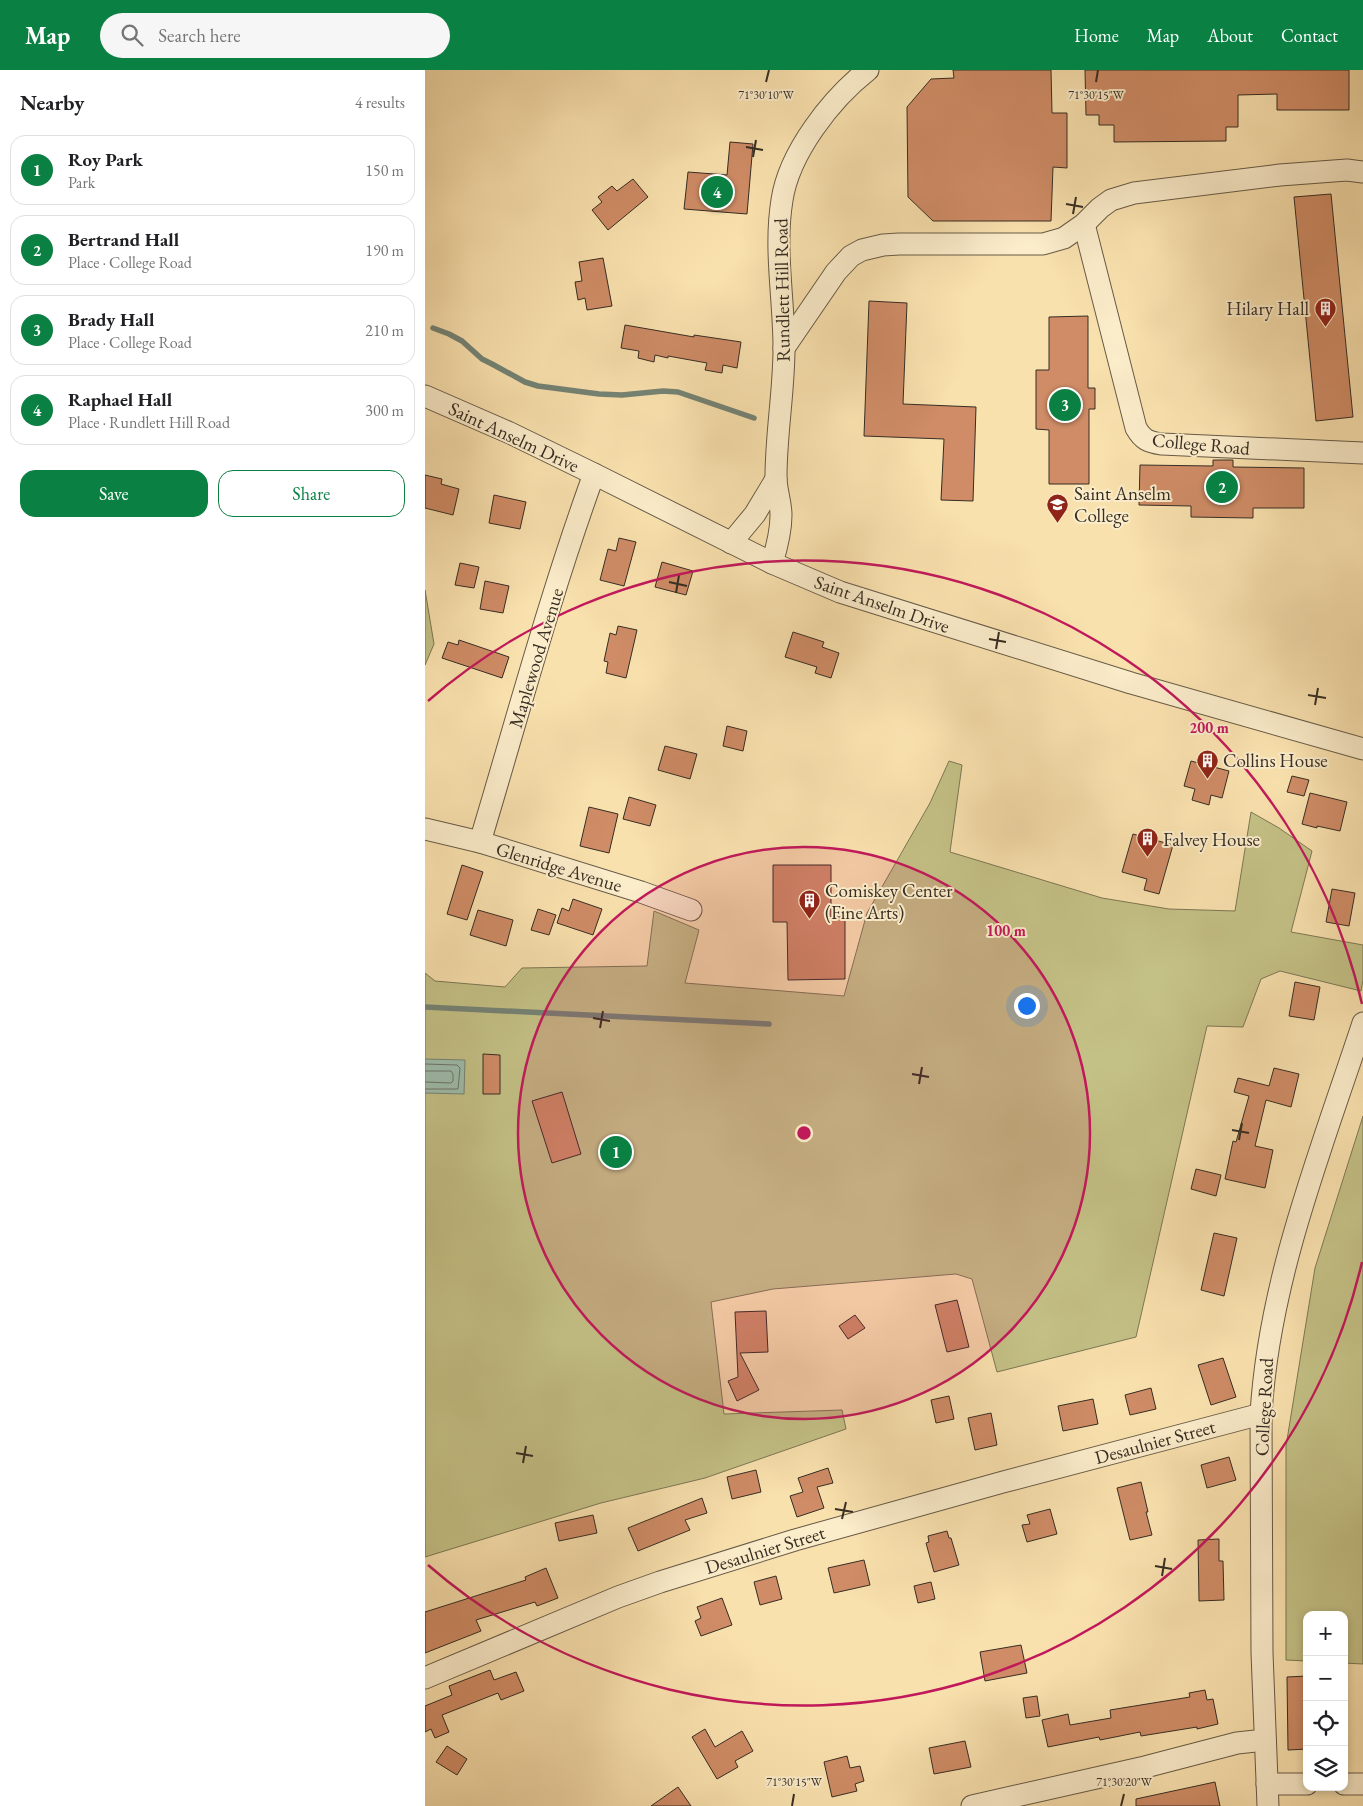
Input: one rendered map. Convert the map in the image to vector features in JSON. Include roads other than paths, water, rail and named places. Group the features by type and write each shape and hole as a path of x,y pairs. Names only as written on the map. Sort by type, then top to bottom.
{"street":[{"name":"Rundlett Hill Road","path":"772,563 777,545 781,515 776,478 784,348 779,242 782,201 794,162 814,128 850,86 869,70"},
{"path":"784,348 836,272 851,256 862,250 883,245 899,244 1043,244 1063,238 1084,224 1111,200 1134,193 1288,174 1347,170 1363,172"},
{"name":"College Road","path":"1084,224 1136,428 1141,438 1149,442 1162,444 1363,453"},
{"name":"Saint Anselm Drive","path":"425,396 595,474 772,563 840,592 1131,683 1363,749"},
{"name":"Maplewood Avenue","path":"480,842 577,522 595,474"},
{"name":"Rundlett Hill Road","path":"731,543 755,514 776,478"},
{"name":"Glenridge Avenue","path":"425,829 480,842 641,892 691,910"},
{"name":"College Road","path":"1268,1806 1263,1653 1261,1414 1267,1344 1284,1269 1307,1191 1363,1023"},
{"name":"Desaulnier Street","path":"425,1678 618,1597 660,1582 804,1538 1003,1482 1261,1414"},
{"path":"972,1806 1145,1767 1237,1743 1265,1740"},
{"path":"1267,1784 1303,1784"},
{"path":"1348,1784 1363,1784"}],"water":[{"path":"425,1059 465,1060 464,1094 425,1093"}],"waterway":[{"path":"433,328 462,341 482,359 525,382 538,386 622,395 663,391 678,392 754,418"},
{"path":"425,1007 769,1024"}],"place":[{"name":"Raphael Hall","path":"717,192"},
{"name":"Hilary Hall","path":"1325,327"},
{"name":"Brady Hall","path":"1065,405"},
{"name":"Bertrand Hall","path":"1222,487"},
{"name":"Saint Anselm College","path":"1058,523"},
{"name":"Collins House","path":"1207,779"},
{"name":"Falvey House","path":"1147,858"},
{"name":"Comiskey Center (Fine Arts)","path":"809,920"},
{"name":"Roy Park","path":"616,1152"}]}
